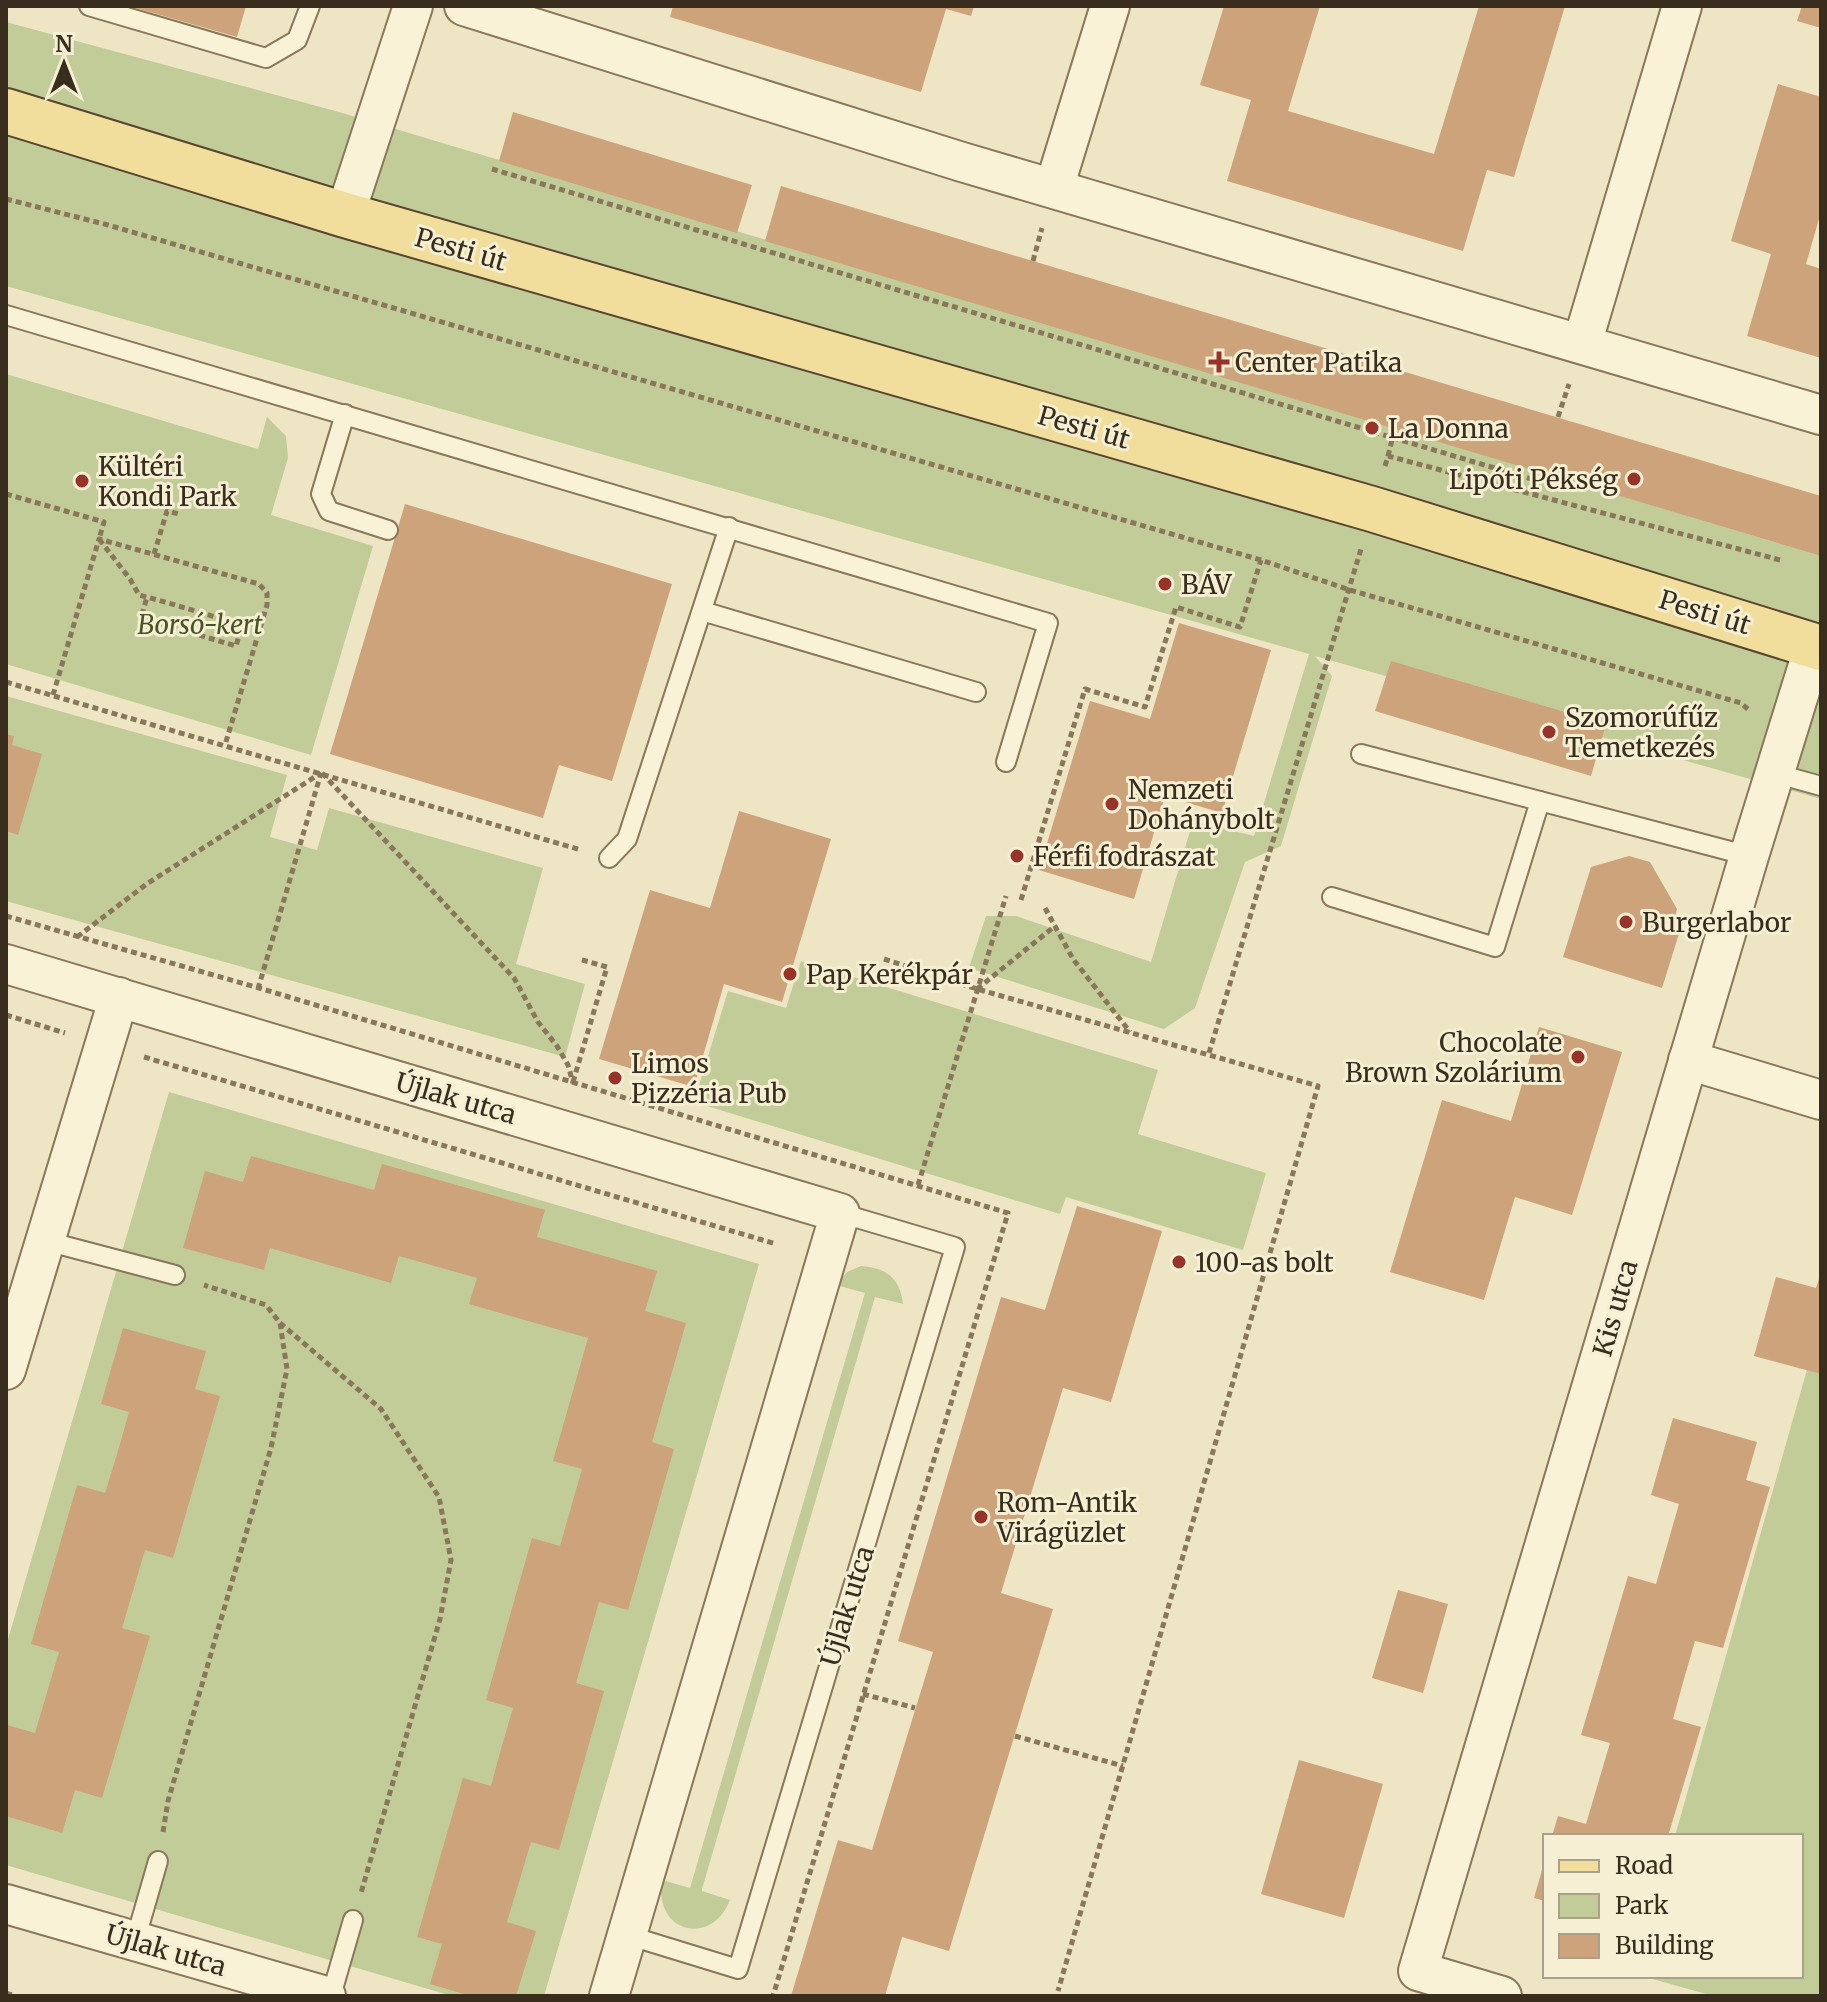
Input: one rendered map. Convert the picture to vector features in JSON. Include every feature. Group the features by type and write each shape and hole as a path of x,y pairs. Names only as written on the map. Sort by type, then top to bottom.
{"main road":[{"name":"Pesti út","path":"6,111 345,215 1372,509 1818,647"}],"street":[{"path":"345,215 413,6"},
{"path":"464,6 1054,188 1821,415"},
{"path":"1054,188 1110,6"},
{"path":"1582,344 1682,6"},
{"name":"Kis utca","path":"1502,1996 1418,1971 1749,856 1779,757 1818,647"},
{"name":"Újlak utca","path":"6,964 840,1213"},
{"path":"6,1370 119,997"},
{"path":"1688,1060 1821,1100"},
{"path":"609,1996 840,1213"},
{"name":"Újlak utca","path":"6,1904 328,1996"}],"lane":[{"path":"89,6 266,58 297,40 310,6"},
{"path":"6,315 1048,623 1006,762"},
{"path":"345,414 321,494 329,511 388,530"},
{"path":"609,858 627,839 729,527"},
{"path":"702,611 976,692"},
{"path":"1361,754 1749,856"},
{"path":"1779,757 1821,786"},
{"path":"1332,897 1495,947 1540,801"},
{"name":"Újlak utca","path":"627,1935 738,1969 955,1247 840,1213"},
{"path":"46,1241 175,1275"},
{"path":"135,1941 158,1861"},
{"path":"328,1996 353,1920"}],"path":[{"path":"492,169 1538,481"},
{"path":"6,199 108,225 1741,703 1779,757"},
{"path":"1014,325 1016,316"},
{"path":"1209,1053 1350,590 1393,436"},
{"path":"1388,456 1780,560"},
{"path":"1534,493 1541,473"},
{"path":"6,494 104,522 53,695"},
{"path":"154,554 167,511 179,514"},
{"path":"99,539 259,584 267,593 267,605 225,745"},
{"path":"99,539 139,595 147,597 242,625 236,646 141,618 147,597"},
{"path":"1021,900 1085,689 1145,707 1176,607 1240,627 1261,560"},
{"path":"6,682 609,858"},
{"path":"77,937 148,883 321,773"},
{"path":"245,1036 321,773"},
{"path":"321,773 514,978 538,1022 568,1065 573,1083"},
{"path":"918,1185 1006,896"},
{"path":"1045,908 1073,959 1130,1032"},
{"path":"6,916 259,988 1008,1213 773,1996"},
{"path":"977,989 1055,926"},
{"path":"573,1083 607,967 579,959"},
{"path":"884,959 977,989 1318,1086 1058,1994"},
{"path":"6,1015 776,1244"},
{"path":"175,1275 266,1305 280,1323 381,1409 439,1497 451,1560 440,1619 353,1920"},
{"path":"158,1861 168,1801 271,1448 287,1369 280,1323"},
{"path":"863,1694 915,1708"},
{"path":"1015,1736 1123,1766"},
{"path":"6,1993 15,1996"}],"green space":[{"path":"6,22 339,112 1821,556 1821,799 1315,656 1332,676 1281,846 1245,862 1195,1008 1164,1029 969,968 986,916 1016,916 1151,962 1193,821 1254,836 1309,654 6,286"},
{"name":"Borsó-kert","path":"6,374 258,449 267,417 286,436 288,458 271,515 373,546 311,755 6,664"},
{"path":"6,696 287,775 270,837 317,850 329,808 543,868 516,964 585,984 565,1057 6,901"},
{"path":"801,961 1158,1070 1138,1134 1266,1173 1243,1250 1066,1197 1060,1214 694,1102 728,991 786,1008"},
{"path":"169,1092 759,1264 544,1996 452,1996 6,1865 6,1646"},
{"path":"861,1266 878,1269 891,1276 899,1287 903,1304 875,1297 702,1889 730,1900 721,1915 710,1924 686,1928 666,1912 662,1880 690,1888 865,1293 836,1285 847,1272"},
{"path":"1808,1366 1821,1370 1821,1996 1713,1996 1649,1978 1803,1978 1803,1834 1676,1834"}],"building":[{"path":"129,6 246,6 237,37"},
{"path":"673,6 974,6 971,16 946,9 921,92 670,17"},
{"path":"1224,6 1320,6 1288,111 1434,154 1479,6 1565,6 1514,177 1487,170 1463,251 1227,181 1251,100 1200,85"},
{"path":"1802,6 1821,6 1821,28 1797,21"},
{"path":"1778,84 1821,97 1821,212 1806,264 1821,269 1821,358 1747,336 1771,254 1731,241"},
{"path":"513,112 752,185 737,233 499,161"},
{"path":"781,186 1821,496 1821,556 765,241"},
{"path":"405,504 672,584 612,781 559,765 543,818 330,754"},
{"path":"1179,623 1271,650 1222,813 1165,796 1134,899 1039,870 1090,701 1150,719"},
{"path":"1391,661 1606,724 1591,776 1375,711"},
{"path":"6,734 14,736 12,745 42,754 18,835 6,831"},
{"path":"739,811 831,839 782,1002 724,984 694,1087 599,1059 650,890 710,908"},
{"name":"Burgerlabor","path":"1629,856 1650,862 1677,909 1674,921 1682,924 1662,988 1563,957 1591,867"},
{"path":"1539,1027 1622,1052 1572,1215 1515,1197 1484,1300 1390,1272 1442,1100 1511,1121"},
{"path":"251,1156 374,1190 382,1164 545,1210 537,1237 657,1271 645,1311 686,1323 652,1442 674,1449 628,1610 599,1602 576,1683 604,1691 559,1850 531,1842 507,1922 536,1931 516,1996 471,1996 430,1984 442,1944 417,1937 463,1778 491,1786 513,1708 486,1700 532,1538 560,1546 582,1469 553,1461 588,1338 469,1304 477,1278 399,1256 391,1283 270,1248 264,1270 183,1248 205,1171 243,1182"},
{"path":"1077,1206 1162,1231 1111,1402 1063,1388 1001,1593 1053,1609 949,1951 902,1937 885,1996 791,1996 838,1840 872,1850 933,1652 898,1641 1001,1297 1045,1310"},
{"path":"1821,1273 1821,1374 1754,1356 1776,1277 1816,1288"},
{"path":"123,1328 206,1351 195,1389 220,1396 173,1558 145,1550 122,1628 150,1636 102,1798 75,1790 62,1833 6,1816 6,1729 7,1725 35,1733 59,1652 31,1644 77,1485 105,1493 118,1451 129,1412 101,1404"},
{"path":"1673,1418 1757,1442 1746,1480 1770,1487 1723,1648 1695,1641 1673,1719 1701,1727 1669,1834 1553,1834 1558,1816 1586,1824 1610,1743 1581,1735 1628,1576 1656,1584 1679,1504 1651,1495"},
{"path":"1398,1590 1448,1604 1423,1693 1372,1678"},
{"path":"1299,1760 1383,1784 1344,1918 1261,1894"},
{"path":"1543,1866 1543,1900 1534,1898"}],"place":[{"name":"Center Patika","path":"1219,362"},
{"name":"La Donna","path":"1372,428"},
{"name":"Lipóti Pékség","path":"1634,479"},
{"name":"Kültéri Kondi Park","path":"82,481"},
{"name":"BÁV","path":"1165,584"},
{"name":"Szomorúfűz Temetkezés","path":"1549,732"},
{"name":"Nemzeti Dohánybolt","path":"1112,804"},
{"name":"Férfi fodrászat","path":"1017,856"},
{"name":"Burgerlabor","path":"1626,922"},
{"name":"Pap Kerékpár","path":"790,974"},
{"name":"Chocolate Brown Szolárium","path":"1578,1057"},
{"name":"Limos Pizzéria Pub","path":"615,1078"},
{"name":"100-as bolt","path":"1179,1262"},
{"name":"Rom-Antik Virágüzlet","path":"981,1517"}]}
